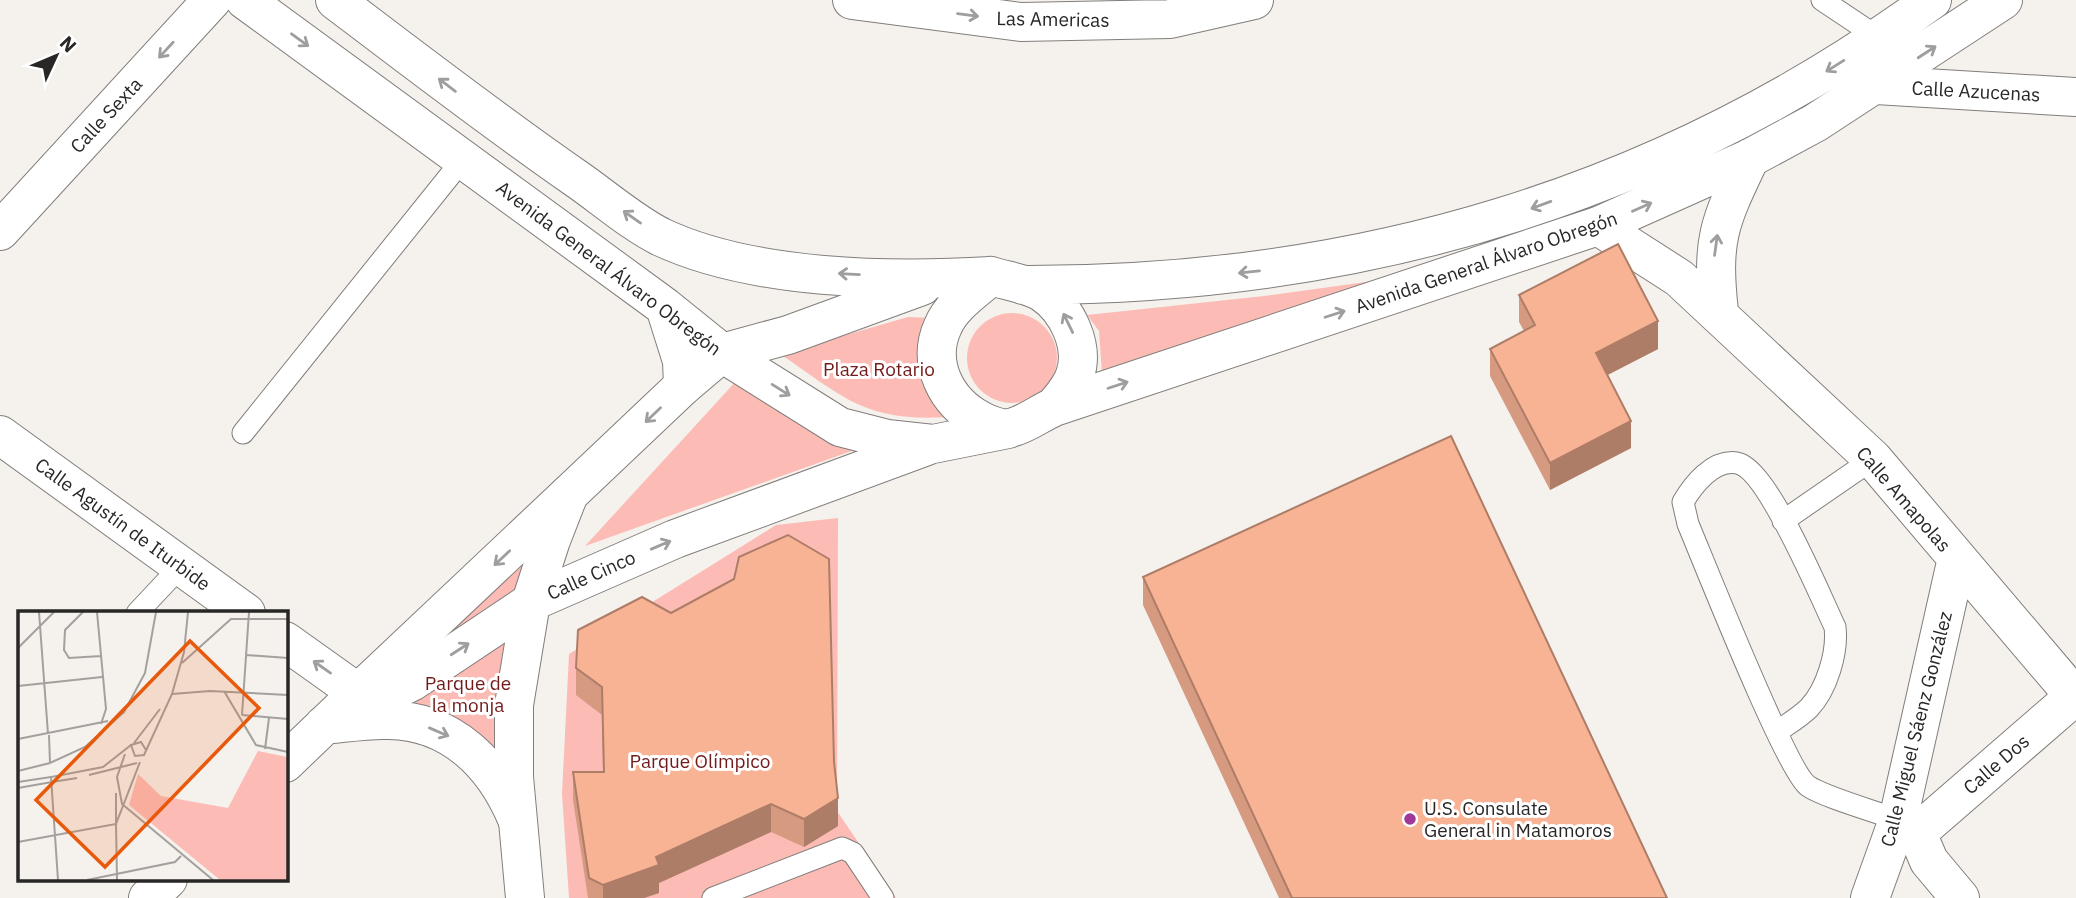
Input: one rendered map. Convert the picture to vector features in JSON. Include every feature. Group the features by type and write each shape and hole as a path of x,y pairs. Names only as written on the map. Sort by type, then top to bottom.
{"main road":[{"name":"Calle Sexta","path":"0,231 212,0"},
{"name":"Avenida General Álvaro Obregón","path":"244,0 665,307 722,353 841,427 887,439 933,444 1009,429"},
{"name":"Avenida General Álvaro Obregón","path":"335,0 496,123 659,236 693,249 747,264 818,273 1111,285 1290,268 1449,234 1579,191 1664,156 1796,90 1879,38 1932,0"},
{"name":"Las Americas","path":"852,0 1021,22 1170,19 1254,0"},
{"name":"Avenida General Álvaro Obregón","path":"1054,407 1598,226 1751,158 1815,123 2003,0"},
{"name":"Calle Azucenas","path":"1876,85 2076,97"},
{"path":"1796,90 1815,123"},
{"path":"464,159 496,123"},
{"path":"1718,312 1714,272 1720,221 1751,158"},
{"path":"1579,191 1598,226"},
{"name":"Calle Amapolas","path":"1598,226 1679,278 1873,459 2076,697"},
{"path":"287,761 683,386 722,353 788,335 944,279"},
{"path":"1007,281 1042,292 1062,311 1073,331 1076,372 1069,388 1054,407 1009,429 986,424 965,412 949,395 939,373 937,349 943,326 956,306 1007,281"},
{"path":"665,307 682,361 683,386"},
{"name":"Calle Agustín de Iturbide","path":"0,435 243,611"},
{"name":"Calle Cinco","path":"358,693 393,691 413,681 531,602 675,539 933,444"},
{"path":"524,898 512,744 514,705 531,602 569,495"},
{"name":"Calle Miguel Sáenz González","path":"1870,898 1908,826 1957,558"},
{"path":"287,642 391,720"},
{"name":"Calle Dos","path":"1908,826 2076,697"},
{"path":"324,725 391,720 419,724 446,734 470,749 490,769 506,793 517,819"},
{"path":"1908,826 1929,860 1960,898"},
{"path":"148,898 167,880"}],"lane":[{"path":"1822,0 1879,38"},
{"path":"243,433 464,159"},
{"path":"1783,521 1873,459"},
{"path":"1777,731 1807,710 1818,697 1837,645 1835,627 1758,476 1737,463 1719,465 1693,485 1683,502 1688,524 1777,731 1796,772 1808,786 1908,826"},
{"path":"139,611 181,566"},
{"path":"713,898 842,848 853,853 883,898"}],"green space":[{"path":"1402,277 1102,373 1099,331 1087,315 1264,296"},
{"path":"1012,313 1029,316 1044,326 1054,341 1057,358 1054,375 1044,390 1029,400 1012,403 995,400 980,390 970,375 967,358 970,341 980,326 995,316"},
{"name":"Plaza Rotario","path":"908,317 932,318 948,417 896,415 857,404 780,354"},
{"path":"738,379 860,448 585,546"},
{"name":"Parque Olímpico","path":"838,518 837,811 896,898 569,898 562,794 569,654 776,525"},
{"path":"537,539 526,582 480,612 399,679"},
{"name":"Parque de la monja","path":"514,628 494,724 495,748 461,724 404,697"}],"building":[{"path":"1618,244 1658,321 1596,353 1631,421 1550,463 1490,349 1535,325 1519,295"},
{"path":"1451,436 1667,898 1292,898 1143,577"},
{"name":"Parque Olímpico","path":"788,535 829,559 834,762 838,798 804,819 771,804 656,857 659,865 603,885 589,878 573,772 604,772 602,687 576,668 578,630 642,597 671,613 734,579 739,557"}],"place":[{"name":"U.S. Consulate General in Matamoros","path":"1410,819"}]}
